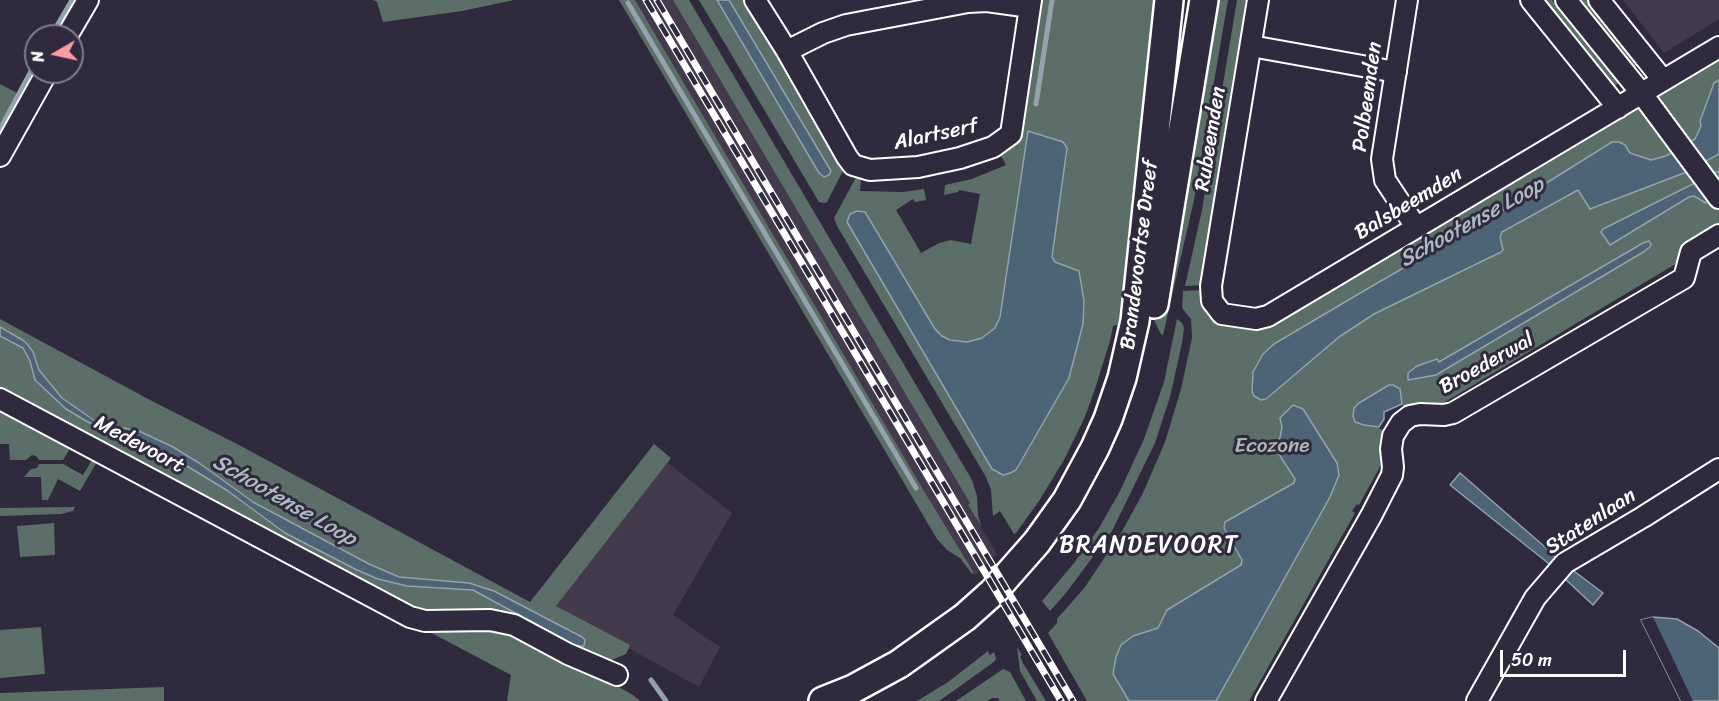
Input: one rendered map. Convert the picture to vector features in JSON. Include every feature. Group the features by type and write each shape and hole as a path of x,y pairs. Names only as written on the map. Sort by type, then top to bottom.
{"main road":[{"name":"Brandevoortse Dreef","path":"823,701 853,689 899,664 966,617 993,592 1037,542 1067,500 1095,448 1122,378 1133,330 1169,0"},
{"name":"Brandevoortse Dreef","path":"862,701 929,663 958,642 1001,605 1032,573 1064,532 1109,455 1130,404 1146,344 1204,0"}],"street":[{"path":"74,24 88,0"},
{"path":"755,0 788,51 823,33 846,26 968,2 1030,3"},
{"name":"Rubeemden","path":"1211,286 1258,0"},
{"name":"Polbeemden","path":"1407,0 1382,159 1385,180 1416,227"},
{"path":"1531,0 1618,108"},
{"path":"1566,0 1642,94 1719,197"},
{"path":"1599,0 1664,80"},
{"name":"Alartserf","path":"788,51 853,165 870,170 918,167 960,158 993,147 1011,134 1030,3"},
{"path":"1251,46 1396,72"},
{"name":"Balsbeemden","path":"1211,286 1212,301 1222,314 1256,319 1268,316 1719,47"},
{"path":"0,156 40,84"},
{"name":"Broederwal","path":"1266,701 1392,475 1390,449 1393,436 1401,423 1410,416 1420,414 1453,413 1674,284 1684,278 1691,252 1719,235"},
{"name":"Medevoort","path":"0,399 410,617 425,621 490,620 514,625 568,654 616,675"},
{"name":"Statenlaan","path":"1477,701 1535,598 1561,567 1719,469"}],"shaded area":[{"path":"635,0 673,0 971,503 968,505 997,554 975,576 924,491"},
{"path":"1623,0 1719,0 1719,19 1664,53"},
{"path":"663,459 732,513 673,615 720,647 699,687 550,605"}],"green space":[{"path":"373,0 514,0 462,11 383,22 377,2"},
{"path":"619,0 635,0 974,573 972,574 960,558 947,550 937,539"},
{"path":"673,0 689,0 972,480 977,496 981,526 968,505 970,503"},
{"path":"699,0 717,0 819,173 829,175 831,171 729,0 745,0 845,167 827,202 819,202"},
{"path":"1038,0 1165,0 1122,324 1113,326 1094,392 1064,460 1039,501 1014,534 1000,511 993,516 991,490 986,477 834,218 857,178 861,180 860,191 903,192 924,189 926,200 915,202 913,199 896,210 921,253 939,243 951,240 971,244 980,194 959,190 944,195 945,185 972,179 1006,165 1000,154 1018,139","holes":["1066,148 1052,258 1054,262 1079,272 1084,301 1083,324 1069,378 1022,460 1016,470 997,473 992,469 848,222 865,212 935,329 942,336 950,340 967,342 982,338 995,328 1000,317"]},
{"path":"1207,0 1228,0 1194,200 1163,335 1154,320"},
{"path":"1237,0 1251,0 1203,285 1185,286 1202,210"},
{"path":"1536,0 1552,0 1619,83 1609,90"},
{"path":"1575,0 1590,0 1641,62 1632,70"},
{"name":"Ecozone","path":"1719,53 1719,238 1440,405 1418,403 1404,408 1401,401 1385,406 1377,427 1384,431 1380,445 1381,465 1359,505 1357,504 1352,511 1355,513 1249,701 1087,701 1048,633 1085,587 1121,533 1143,493 1165,442 1181,389 1192,338 1191,319 1182,308 1183,291 1202,290 1237,325"},
{"path":"0,84 19,94 0,131"},
{"path":"0,319 530,602 654,444 671,458 556,606 630,645 626,654 605,663 520,624 416,614 73,444 63,460 39,460 32,455 26,460 10,460 9,444 0,444 0,336 23,348 30,361 35,380 88,422 159,449 228,491 285,533 357,570 407,586 473,590 584,646 585,642 582,637 494,591 469,583 399,577 369,564 253,502 173,447 141,432 95,421 62,398 39,370 33,352 24,341 0,327"},
{"path":"1177,319 1184,328 1182,343 1170,397 1155,443 1112,531 1050,611 1042,601 1074,563 1099,528 1120,491 1144,439 1164,382"},
{"path":"93,458 98,460 80,491 58,479 48,500 42,500 41,477 24,477 39,464 63,464 83,475"},
{"path":"75,507 73,511 61,514 0,516 0,508"},
{"path":"54,523 55,555 20,557 17,526"},
{"path":"405,619 519,631 640,701 507,701 511,675"},
{"path":"41,627 45,674 0,678 0,630"},
{"path":"1017,647 1022,655 1020,656 1023,663 1046,701 1037,701 1020,671"},
{"path":"988,651 990,655 994,652 995,661 952,692 939,701 917,701 948,682"},
{"path":"1003,669 1010,672 1026,701 1000,701 998,698 992,698 987,701 956,701"},
{"path":"164,687 164,701 0,701 0,693"}],"water":[{"path":"717,0 729,0 831,171 829,175 824,177 819,173"},
{"path":"1719,80 1719,154 1684,173 1590,209 1578,190 1502,232 1500,237 1503,250 1501,252 1374,314 1339,337 1266,399 1261,400 1254,396 1253,372 1263,354 1274,344 1492,217 1612,142 1619,142 1625,145 1630,153 1651,160 1666,156 1695,139 1714,83"},
{"path":"1028,131 1063,142 1067,148 1052,257 1055,262 1079,271 1084,301 1083,324 1069,378 1016,470 1003,475 992,469 847,222 850,214 857,211 865,212 935,329 942,336 950,340 967,342 982,338 995,328 1000,317"},
{"path":"1719,171 1719,196 1706,203 1694,196 1689,197 1610,245 1601,232 1603,229"},
{"path":"1649,241 1650,247 1645,251 1436,375 1408,380 1408,373 1417,366 1437,359 1439,362"},
{"path":"0,327 24,341 33,352 39,370 62,398 95,421 141,432 173,447 253,502 369,564 399,577 469,583 494,591 582,637 585,640 584,646 576,646 473,590 407,586 378,579 285,533 228,491 159,449 107,431 66,409 35,380 30,361 23,348 0,336"},
{"path":"1389,385 1400,389 1402,404 1384,412 1384,419 1379,427 1355,422 1354,408"},
{"path":"1293,405 1303,409 1337,463 1339,475 1330,497 1216,701 1129,701 1113,674 1121,645 1133,636 1158,628 1167,610 1241,565 1242,560 1224,528 1225,522 1294,483 1295,479 1273,445 1280,438 1282,427 1280,418"},
{"path":"1460,473 1554,556 1603,593 1593,605 1548,563 1450,485"},
{"path":"1653,617 1677,619 1698,631 1719,648 1719,701 1681,701 1641,620"}],"pier":[{"path":"1653,617 1693,701 1681,701 1641,620"}],"waterway":[{"path":"58,24 72,0"},
{"path":"1036,104 1052,0"},
{"path":"628,3 916,488"},
{"path":"0,129 24,84"},
{"name":"Schootense Loop","path":"651,680 666,701"}],"railway":[{"path":"646,0 1061,701"},
{"path":"657,0 1073,701"}],"district":[{"name":"BRANDEVOORT","path":"1149,546"}]}
